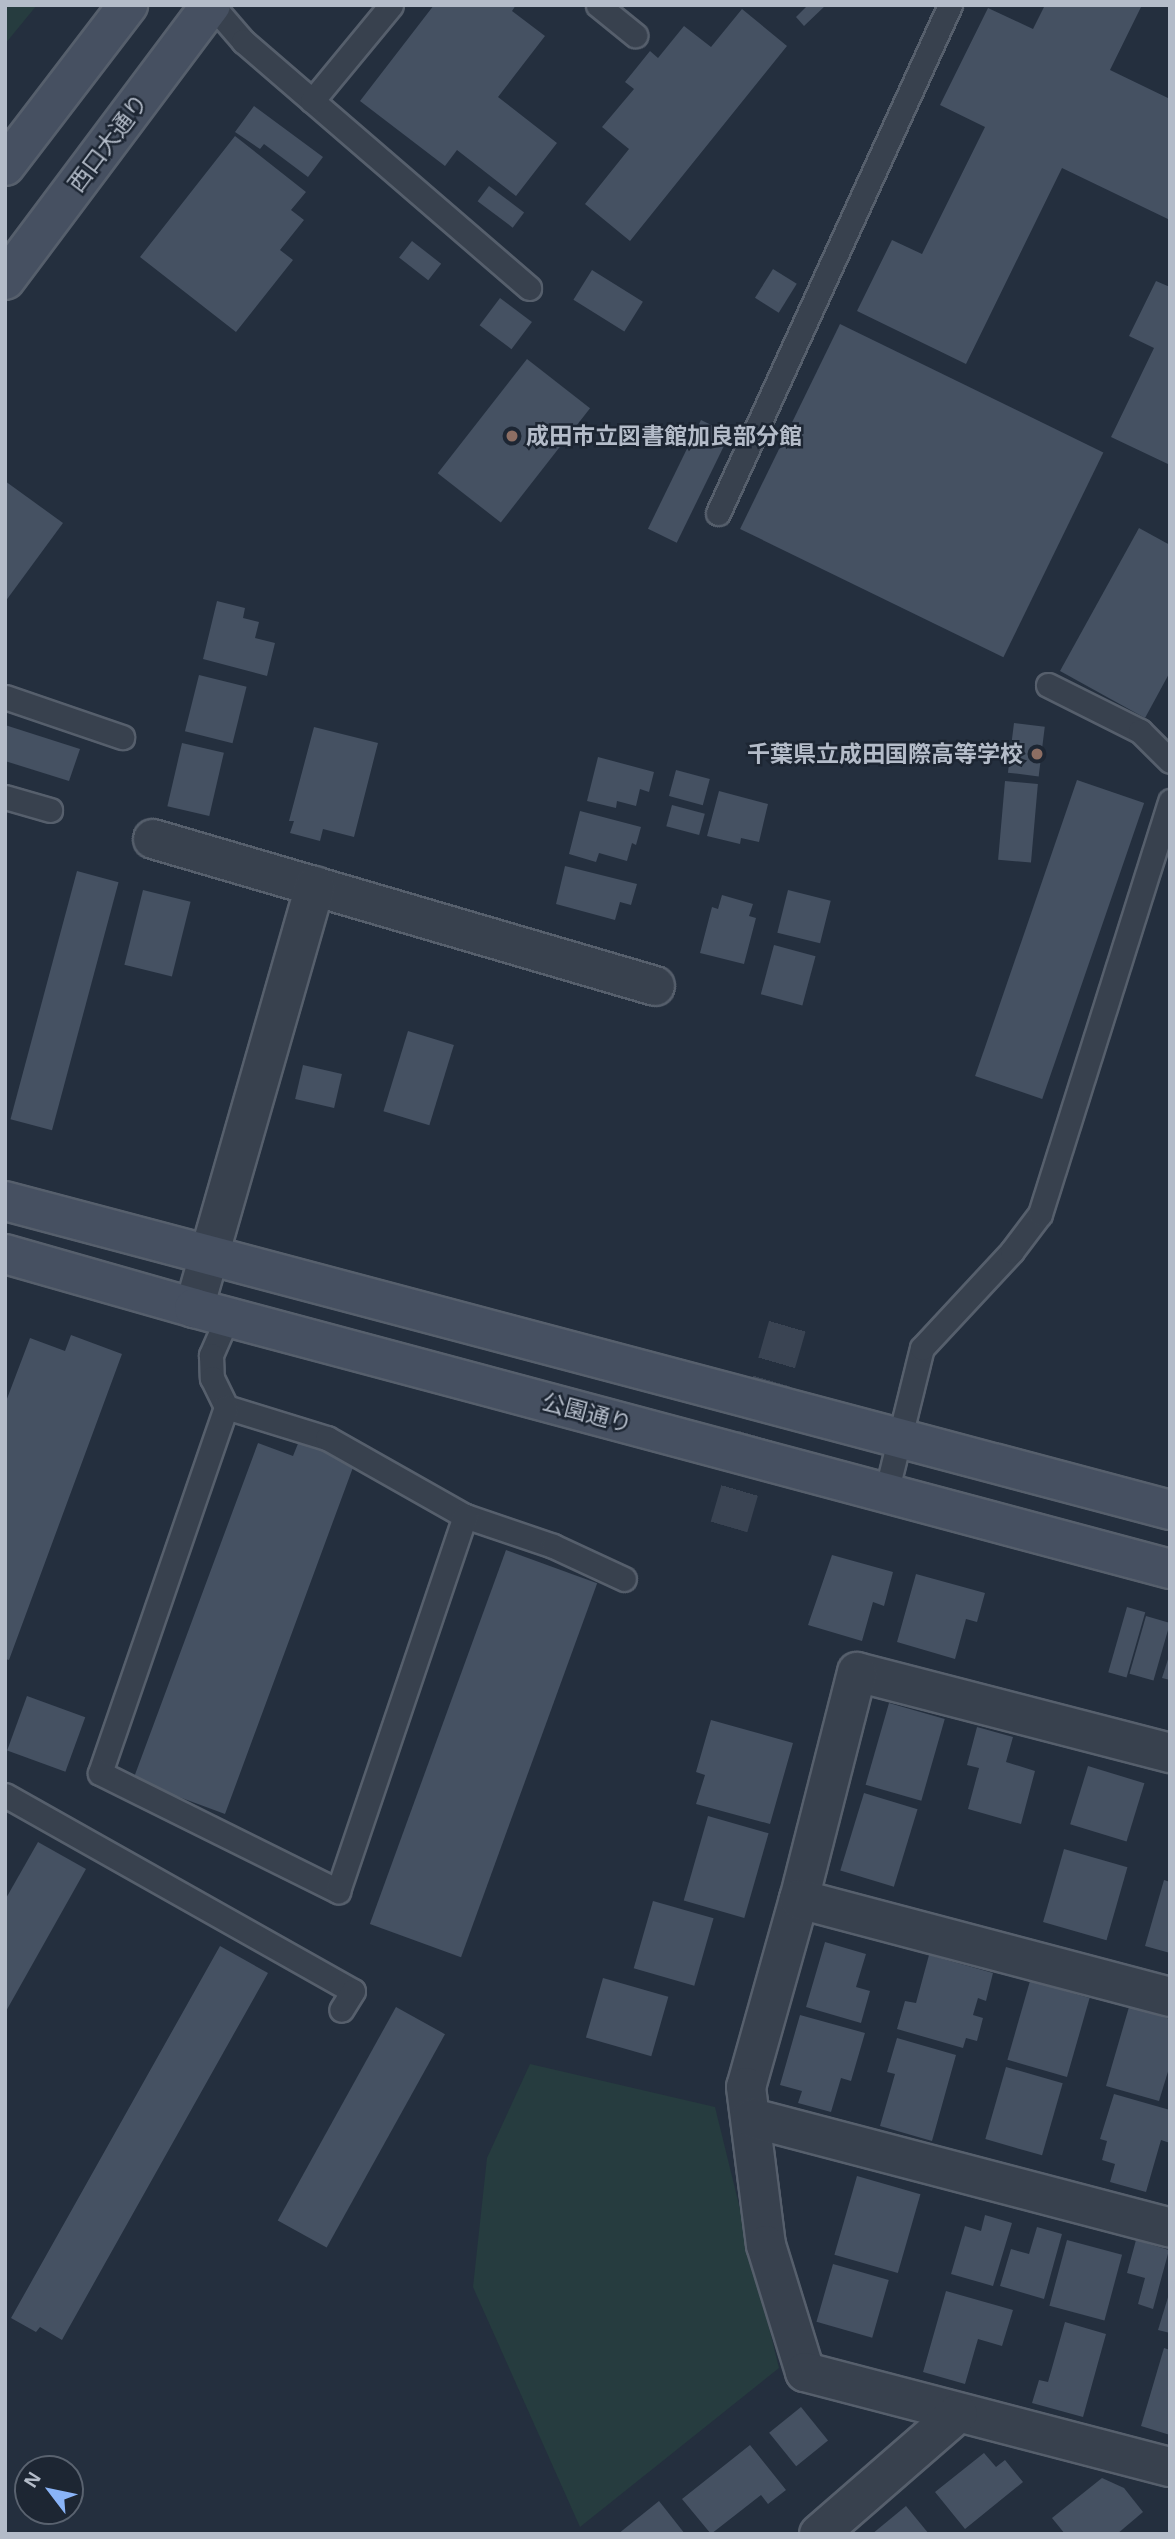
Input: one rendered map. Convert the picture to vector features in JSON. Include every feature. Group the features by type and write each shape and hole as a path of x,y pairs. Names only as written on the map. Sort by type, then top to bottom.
{"street":[{"path":"5,166 128,5"},
{"name":"西口大通り","path":"5,280 211,5"},
{"path":"152,839 655,986"},
{"path":"211,1312 209,1256 315,886"},
{"path":"5,1201 899,1441 1170,1510"},
{"name":"公園通り","path":"5,1254 211,1312 1170,1569"},
{"path":"1170,1753 857,1672 799,1899 746,2087 766,2245 805,2372 1170,2467"},
{"path":"799,1899 1170,1997"},
{"path":"752,2118 1170,2228"},
{"path":"819,2534 958,2413"}],"lane":[{"path":"211,5 243,41 529,288"},
{"path":"312,101 391,5"},
{"path":"598,5 635,35"},
{"path":"718,513 950,5"},
{"path":"1048,685 1140,732 1170,761"},
{"path":"5,697 122,737"},
{"path":"5,797 50,810"},
{"path":"886,1493 922,1348 1012,1251 1040,1214 1170,801"},
{"path":"211,1312 212,1378 226,1407 100,1773 338,1891 465,1516"},
{"path":"226,1407 327,1438 465,1516 553,1546 624,1579"},
{"path":"5,1795 353,1991 341,2010"}],"green space":[{"path":"5,5 37,5 5,44"},
{"path":"530,2064 715,2107 779,2368 580,2527 473,2287 487,2158"}],"building":[{"path":"434,5 516,5 512,11 545,36 498,97 557,143 516,196 457,150 445,166 360,101"},
{"path":"808,5 826,5 804,26 796,17"},
{"path":"1045,5 1142,5 1110,70 1170,99 1170,220 1062,168 966,364 857,311 892,240 922,254 985,127 940,105 988,8 1033,29"},
{"path":"742,9 787,46 630,241 585,204 629,149 602,127 634,89 625,82 650,51 658,58 684,26 711,47"},
{"path":"254,106 323,157 308,177 264,144 260,149 235,132"},
{"path":"235,136 306,192 291,210 304,220 280,250 293,260 236,332 140,257"},
{"path":"489,186 524,212 513,228 478,201"},
{"path":"412,241 441,264 428,280 399,258"},
{"path":"773,269 797,284 779,313 755,298"},
{"path":"592,270 643,302 624,331 573,300"},
{"path":"1156,281 1170,287 1170,465 1111,437 1154,348 1129,336"},
{"path":"500,298 532,322 511,349 480,325"},
{"path":"840,324 1103,452 1003,657 740,529"},
{"path":"527,359 590,408 501,523 438,473"},
{"path":"701,420 730,434 677,543 648,529"},
{"path":"5,481 63,523 5,602"},
{"path":"1139,528 1170,545 1170,672 1145,718 1060,671"},
{"path":"217,601 245,608 243,618 259,622 255,638 275,643 267,676 203,659"},
{"path":"199,675 247,687 233,743 185,731"},
{"path":"1014,723 1045,727 1039,776 1008,773"},
{"path":"5,725 80,749 69,781 5,761"},
{"path":"314,727 378,743 354,837 323,829 320,841 290,833 294,821 289,821"},
{"path":"182,743 224,753 209,816 167,806"},
{"path":"598,757 654,772 649,792 640,789 636,806 617,801 616,808 587,801"},
{"path":"676,770 710,779 703,805 669,796"},
{"path":"1077,780 1144,803 1042,1099 975,1076"},
{"path":"1005,781 1038,784 1031,863 998,860"},
{"path":"719,791 768,804 759,842 741,838 740,844 707,836"},
{"path":"672,805 705,814 699,835 666,826"},
{"path":"580,811 641,827 636,845 632,843 627,861 599,853 596,862 569,854"},
{"path":"565,866 637,884 631,905 620,902 615,920 556,904"},
{"path":"77,871 119,882 52,1130 10,1119"},
{"path":"143,890 191,902 172,977 124,965"},
{"path":"788,890 831,901 820,943 777,933"},
{"path":"722,895 753,904 749,916 756,918 744,964 700,953 712,907 718,909"},
{"path":"774,945 816,956 802,1005 761,994"},
{"path":"408,1031 454,1045 429,1125 383,1111"},
{"path":"303,1065 342,1074 334,1108 295,1099"},
{"path":"71,1335 122,1354 9,1660 5,1659 5,1404 30,1338 65,1351"},
{"path":"299,1441 355,1462 225,1814 133,1780 258,1443 293,1456"},
{"path":"506,1550 597,1583 461,1957 370,1924"},
{"path":"832,1555 893,1572 884,1606 873,1602 862,1641 808,1625"},
{"path":"916,1574 985,1593 977,1622 966,1619 955,1659 897,1642"},
{"path":"1127,1607 1145,1612 1127,1678 1108,1672"},
{"path":"1146,1616 1170,1623 1153,1681 1129,1674"},
{"path":"1170,1653 1170,1680 1162,1678"},
{"path":"27,1696 85,1717 65,1772 7,1751"},
{"path":"889,1703 945,1719 921,1801 866,1785"},
{"path":"711,1720 793,1743 770,1824 696,1804 705,1775 696,1772"},
{"path":"977,1727 1013,1737 1006,1762 1035,1771 1021,1824 968,1809 979,1768 967,1765"},
{"path":"1088,1766 1144,1783 1127,1842 1070,1824"},
{"path":"864,1793 918,1809 894,1887 840,1870"},
{"path":"708,1816 769,1833 744,1918 684,1901"},
{"path":"38,1842 86,1869 5,2013 5,1900"},
{"path":"1064,1849 1127,1867 1106,1940 1043,1922"},
{"path":"1164,1880 1170,1882 1170,1953 1145,1946"},
{"path":"653,1901 714,1918 694,1986 634,1968"},
{"path":"825,1942 866,1954 856,1987 870,1991 861,2023 806,2007"},
{"path":"220,1946 268,1973 62,2340 40,2327 36,2332 11,2318"},
{"path":"929,1955 993,1973 986,2001 978,1998 973,2015 983,2018 977,2041 966,2038 963,2048 897,2029 905,2001 916,2003"},
{"path":"603,1978 668,1997 651,2056 586,2038"},
{"path":"1030,1981 1090,1998 1067,2077 1007,2060"},
{"path":"396,2007 445,2034 327,2248 278,2220"},
{"path":"1129,2007 1170,2019 1170,2065 1159,2101 1106,2086"},
{"path":"800,2015 865,2033 851,2081 841,2078 831,2112 798,2103 802,2091 780,2085"},
{"path":"897,2038 956,2055 932,2141 880,2126 895,2074 887,2072"},
{"path":"1006,2067 1063,2083 1042,2155 985,2139"},
{"path":"1114,2094 1170,2110 1170,2143 1161,2140 1146,2192 1110,2182 1115,2164 1102,2160 1107,2141 1100,2139"},
{"path":"857,2176 920,2194 898,2273 834,2255"},
{"path":"985,2215 1012,2223 993,2286 951,2274 965,2226 981,2231"},
{"path":"1037,2227 1062,2234 1044,2299 1000,2286 1011,2249 1029,2254"},
{"path":"1067,2240 1122,2255 1104,2320 1049,2306"},
{"path":"1136,2240 1169,2250 1153,2309 1138,2304 1145,2278 1127,2273"},
{"path":"833,2264 889,2280 872,2338 816,2322"},
{"path":"946,2291 1013,2310 1002,2346 978,2339 965,2384 923,2372"},
{"path":"1170,2294 1170,2333 1158,2330"},
{"path":"1065,2322 1106,2334 1083,2417 1032,2403 1039,2380 1048,2382"},
{"path":"1164,2348 1170,2350 1170,2435 1141,2426"},
{"path":"801,2407 828,2440 796,2466 769,2433"},
{"path":"750,2445 786,2490 768,2504 761,2495 711,2534 682,2499"},
{"path":"984,2453 996,2467 1005,2460 1023,2482 965,2529 935,2492"},
{"path":"1102,2478 1124,2488 1143,2512 1117,2534 1065,2534 1052,2518"},
{"path":"659,2501 685,2534 618,2534"},
{"path":"906,2506 929,2534 872,2534"}],"tunnel":[{"path":"729,1527 789,1321"}],"place":[{"name":"成田市立図書館加良部分館","path":"512,436"},
{"name":"千葉県立成田国際高等学校","path":"1037,754"}]}
